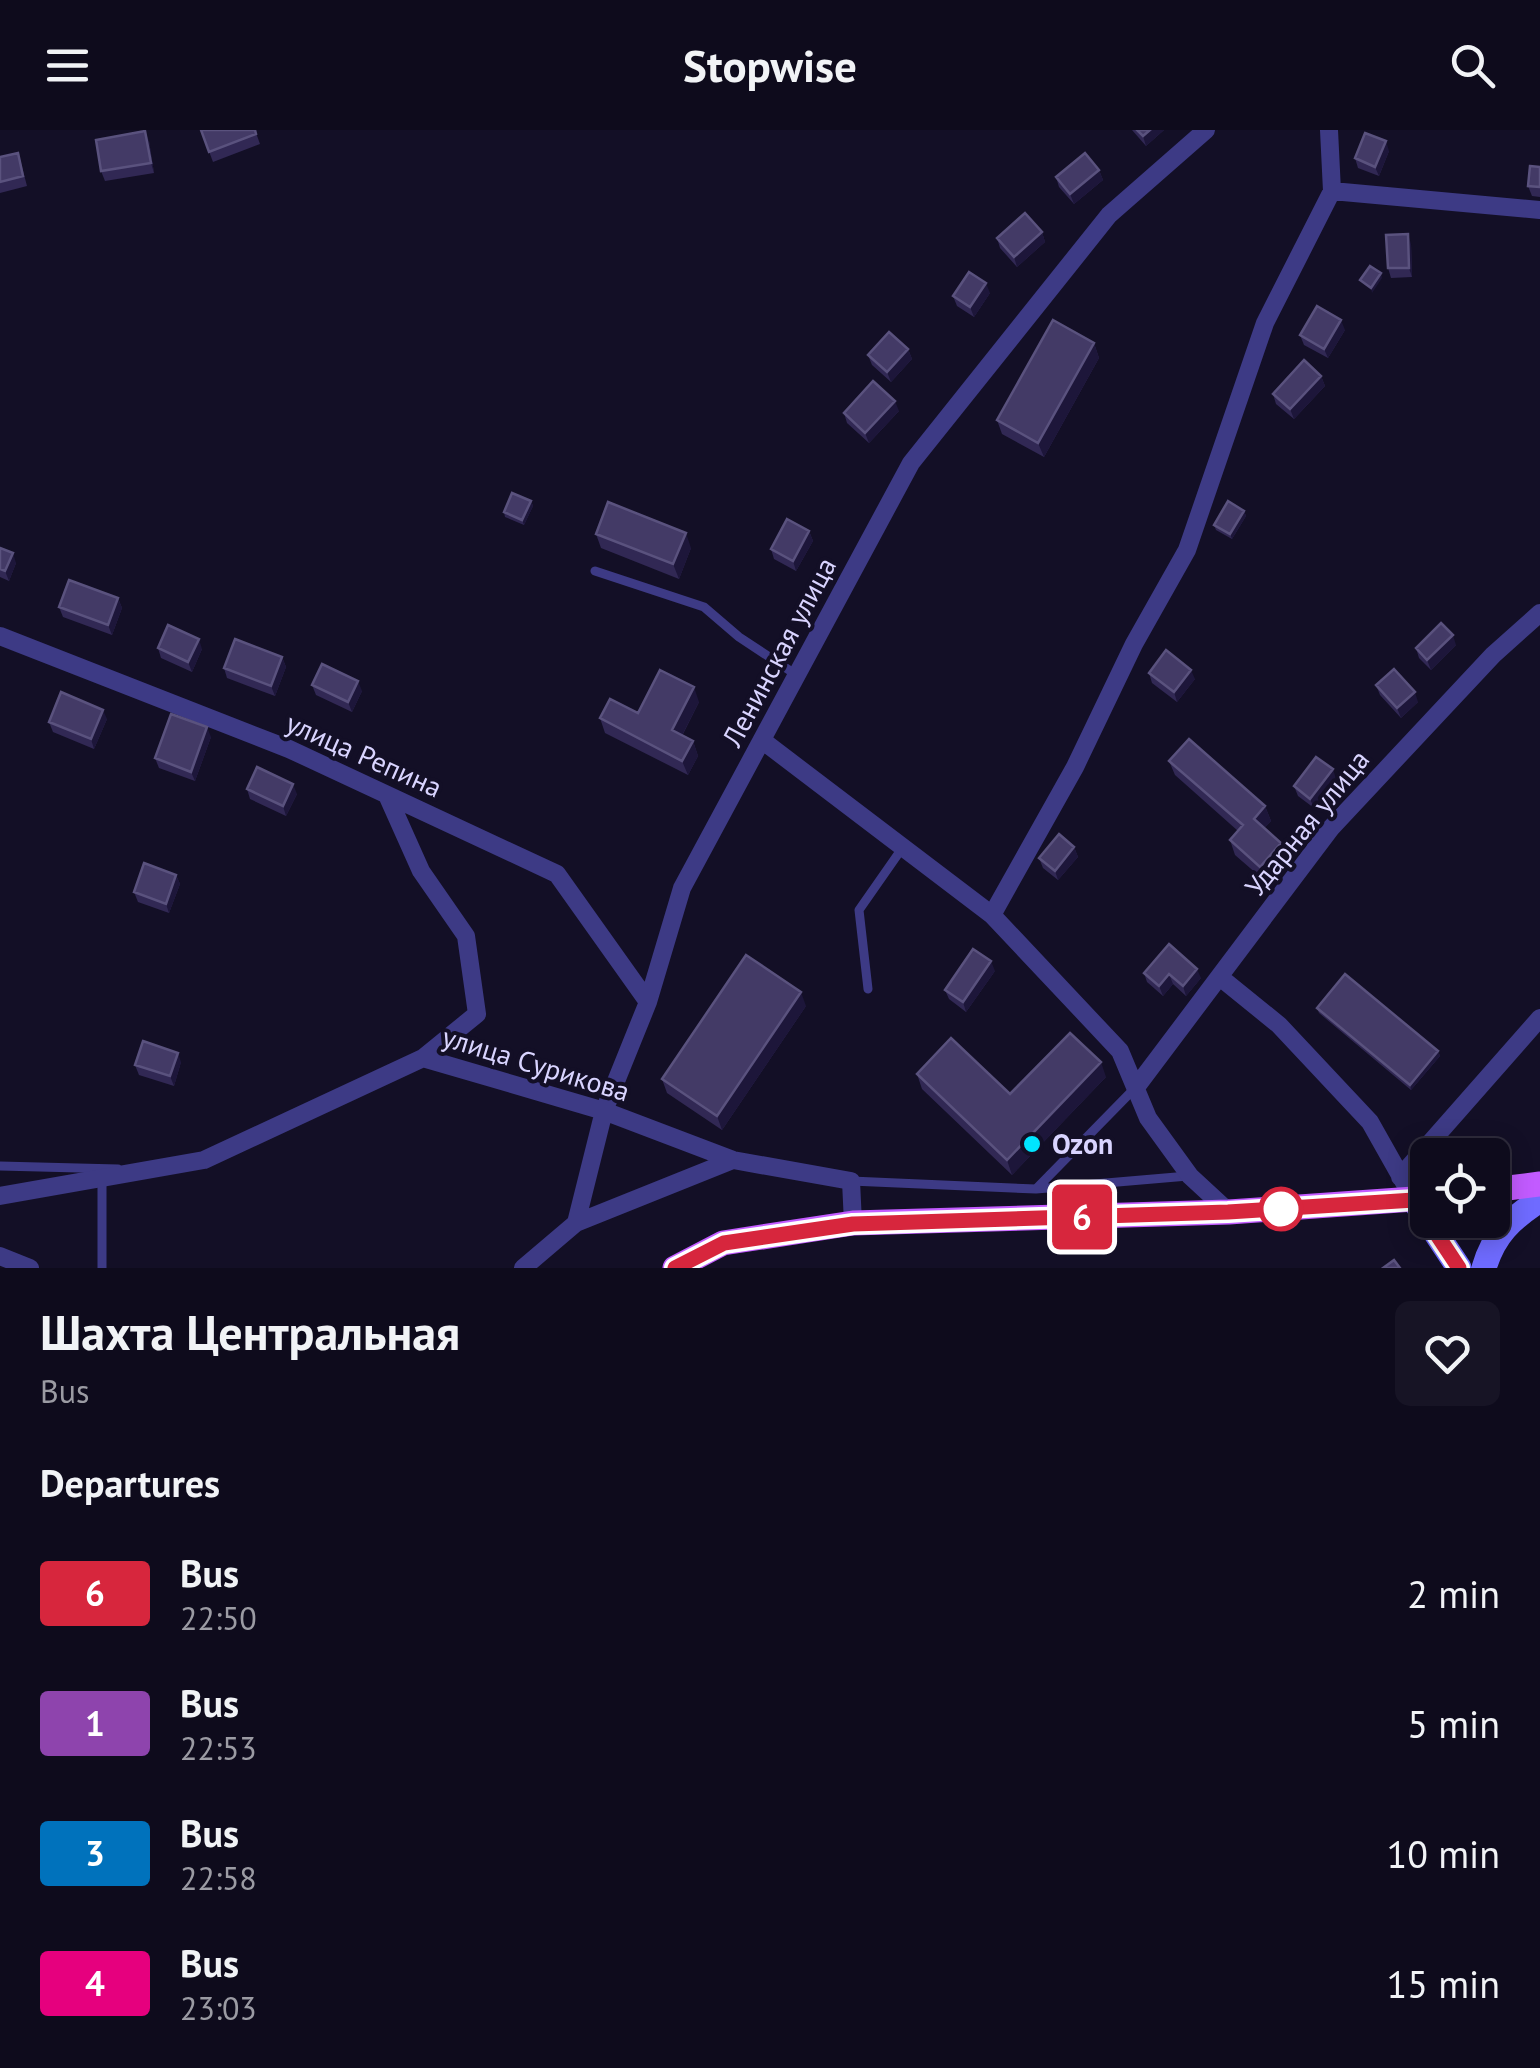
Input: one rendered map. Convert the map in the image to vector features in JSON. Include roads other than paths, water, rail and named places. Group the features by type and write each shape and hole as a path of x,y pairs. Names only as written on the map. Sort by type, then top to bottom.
{"main road":[{"path":"1510,1188 1540,1184"},
{"path":"674,1268 724,1243 853,1224 1228,1212 1410,1200"}],"street":[{"name":"Ленинская улица","path":"576,1223 604,1110 648,1002 682,888 911,463 1109,216 1206,130"},
{"path":"992,915 1075,767 1134,644 1188,550 1265,322 1332,190 1329,130"},
{"path":"1332,190 1540,210"},
{"name":"Ударная улица","path":"1136,1086 1331,828 1493,656 1540,613"},
{"name":"улица Репина","path":"0,636 289,750 557,874 648,1002"},
{"path":"763,741 992,915 1120,1051 1148,1118 1190,1176 1228,1212"},
{"path":"387,795 422,871 466,936 476,1014 423,1058"},
{"path":"1220,978 1279,1025 1370,1122 1400,1177 1410,1187"},
{"path":"1400,1177 1540,1018"},
{"name":"улица Сурикова","path":"0,1196 204,1160 423,1058 604,1110 733,1160 852,1182"},
{"path":"523,1268 576,1223 733,1160"},
{"path":"852,1182 853,1224"},
{"path":"1484,1268 1491,1245 1516,1216 1540,1200"},
{"path":"1442,1238 1459,1268"},
{"path":"0,1256 30,1268"}],"lane":[{"path":"595,572 704,606 739,637 798,676"},
{"path":"868,989 858,910 903,847"},
{"path":"1036,1189 1136,1086"},
{"path":"0,1166 140,1171"},
{"path":"852,1182 1036,1189 1190,1176"},
{"path":"102,1179 102,1268"}],"place":[{"name":"Ozon","path":"1032,1144"}]}
